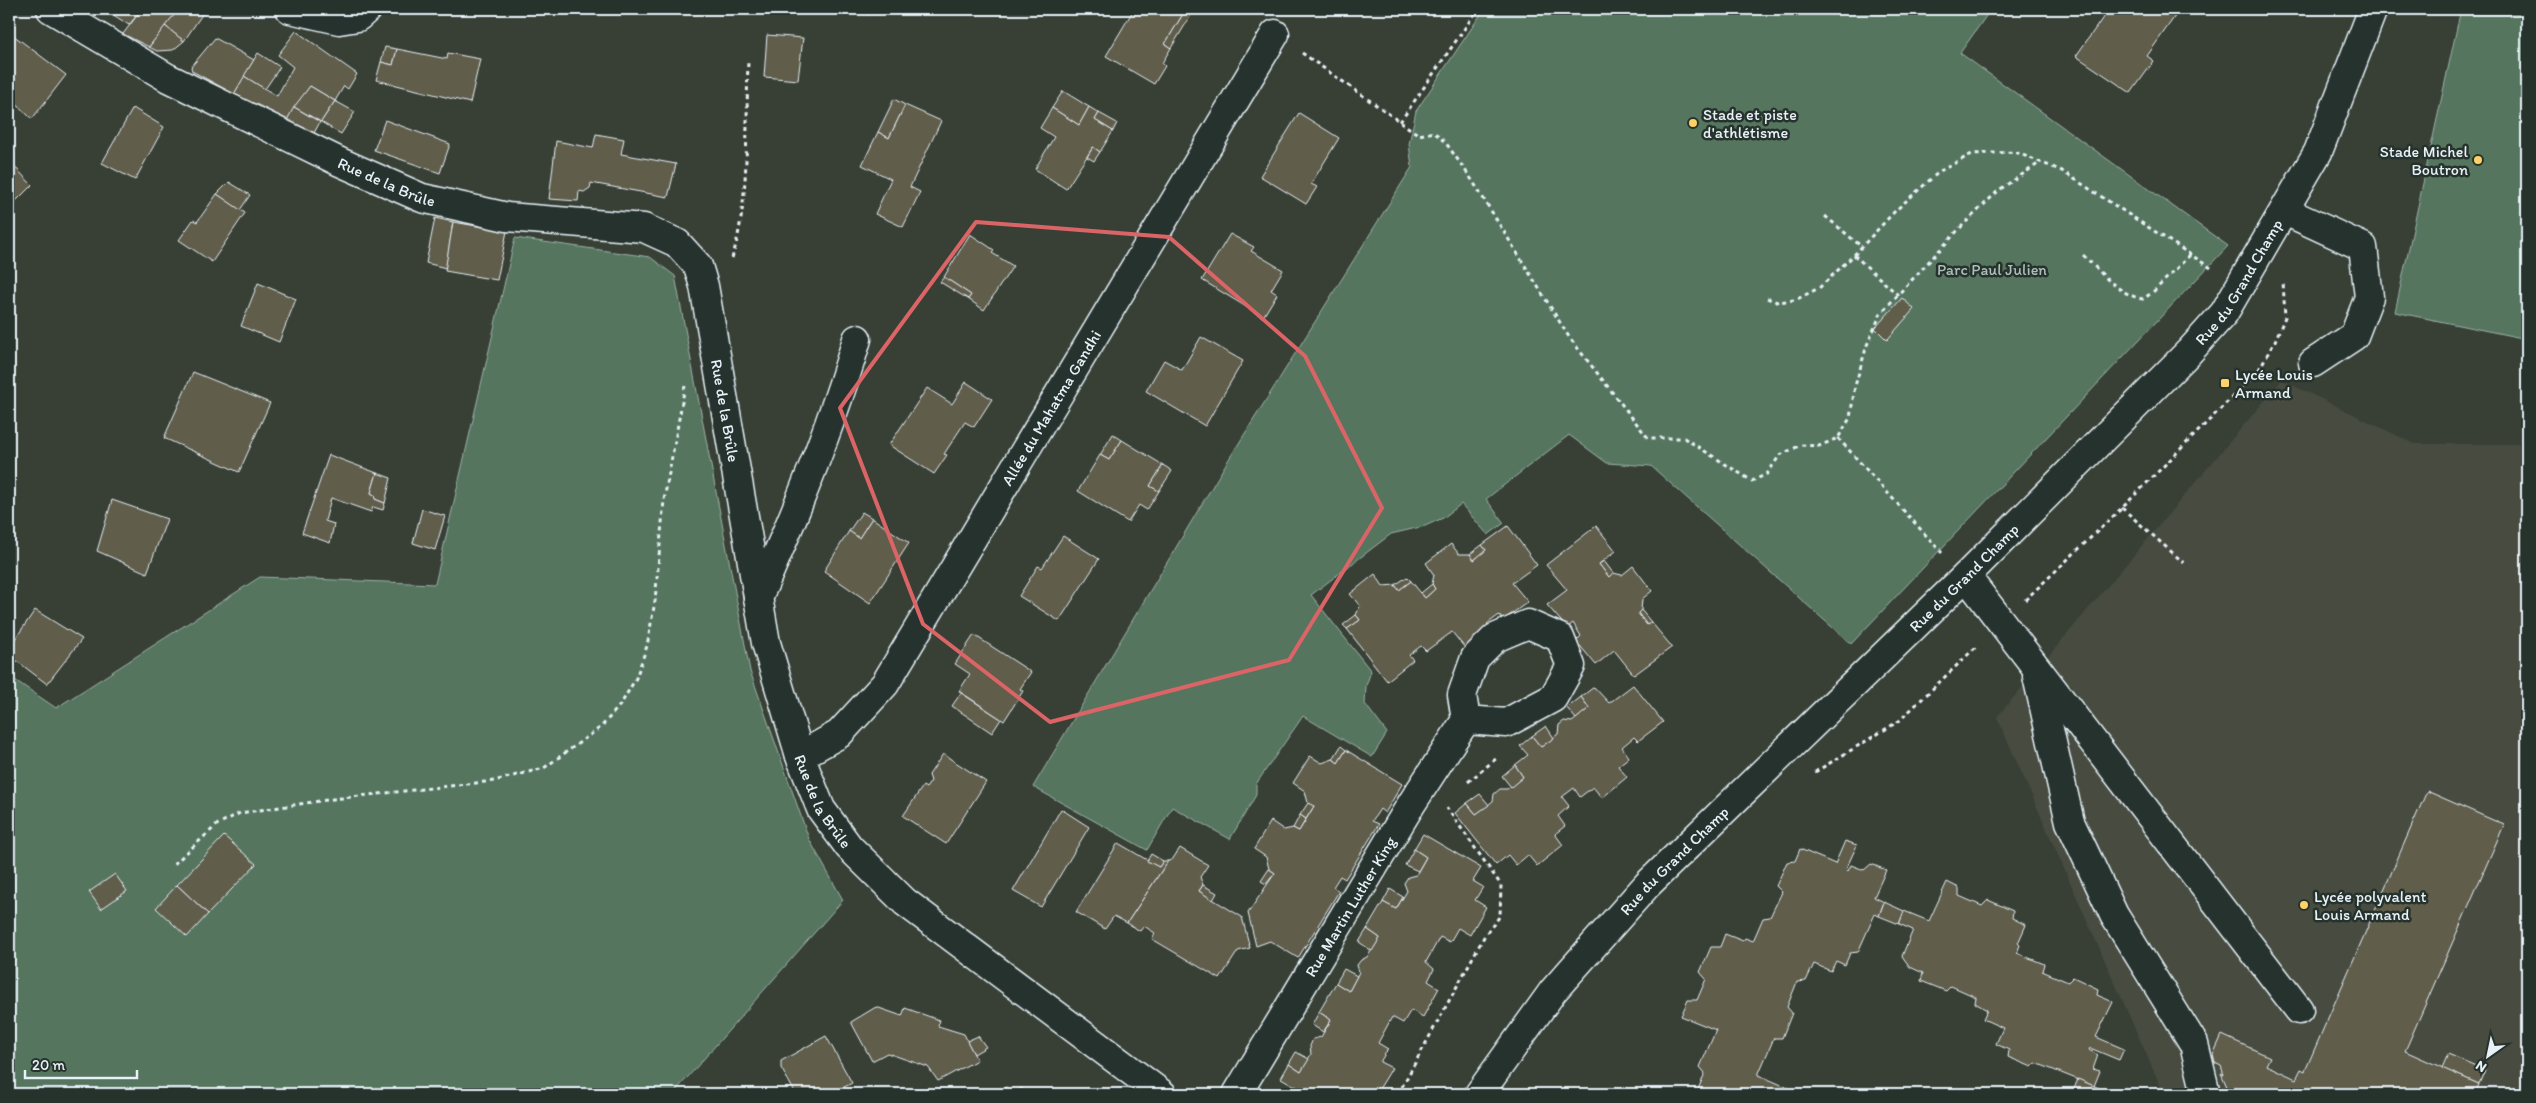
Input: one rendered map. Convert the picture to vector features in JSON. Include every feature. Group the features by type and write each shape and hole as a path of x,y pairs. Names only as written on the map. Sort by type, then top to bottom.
{"street":[{"name":"Rue de la Brûle","path":"51,9 168,78 340,162 422,198 507,217 644,228 677,243 698,266 766,643 800,756 821,808 849,848 906,902 1162,1094"},
{"path":"290,9 340,20 358,17 367,9"},
{"name":"Rue du Grand Champ","path":"1479,1094 1553,991 1647,885 1966,576 2189,352 2224,313 2318,152 2373,9"},
{"name":"Allée du Mahatma Gandhi","path":"800,756 839,734 885,684 1275,34"},
{"path":"2285,211 2363,247 2369,297 2354,336 2313,363"},
{"path":"758,598 790,528 810,476 840,397 857,339"},
{"path":"1966,576 2299,1010"},
{"path":"1528,624 1560,638 1571,666 1553,698 1506,723 1466,720 1462,695 1476,658 1495,638 1528,624"},
{"path":"2035,666 2070,822 2114,915 2194,1044 2206,1094"},
{"name":"Rue Martin Luther King","path":"1237,1094 1421,788 1466,720"}],"path":[{"path":"1400,122 1478,9"},
{"path":"1275,34 1419,135 1434,132 1446,144 1472,180 1569,337 1648,438 1684,438 1752,481 1767,474 1780,455 1801,445 1819,446 1838,438 1850,418 1855,386 1867,344 1881,314 1962,226 1999,190 2041,162"},
{"path":"706,302 728,269 737,242 744,174 748,60"},
{"path":"1767,298 1777,302 1795,300 1819,288 1862,247 1896,210 1940,171 1972,154 2015,152 2062,172 2240,286"},
{"path":"1825,216 1862,247"},
{"path":"1854,255 1898,295"},
{"path":"2083,255 2117,288 2130,297 2143,299 2153,292 2190,255"},
{"path":"174,864 218,824 240,813 333,799 494,781 544,768 601,728 621,704 636,678 647,646 655,601 664,500 686,383"},
{"path":"1838,438 1930,542 1966,576"},
{"path":"2122,508 2184,563"},
{"path":"1466,784 1512,746 1515,718"},
{"path":"1398,1094 1486,936 1500,916 1501,885 1444,803 1421,788"}],"highlighted area":[{"path":"976,222 1169,237 1305,356 1382,508 1289,660 1050,722 923,624 840,408"}],"shaded area":[{"name":"Lycée polyvalent Louis Armand","path":"2282,380 2415,444 2527,444 2527,1094 2164,1094 1997,717"}],"green space":[{"name":"Parc Paul Julien","path":"1482,9 1991,9 1960,53 2228,246 1851,644 1651,466 1607,463 1569,435 1486,499 1504,523 1488,535 1461,504 1443,518 1425,526 1391,534 1311,595 1371,671 1366,686 1365,704 1387,733 1372,757 1303,716 1256,784 1256,795 1230,839 1172,807 1147,850 1033,787 1224,467 1412,167 1409,144 1416,111 1481,14"},
{"name":"Stade Michel Boutron","path":"2461,9 2527,9 2527,339 2395,312"},
{"path":"515,238 650,257 675,276 750,671 809,839 843,900 673,1094 9,1094 9,676 56,708 260,577 435,584"}],"building":[{"path":"104,9 142,9 129,25"},
{"path":"142,9 179,9 149,47 123,34"},
{"path":"179,9 198,9 203,13 184,41 165,26"},
{"path":"855,9 870,9 868,15"},
{"path":"1134,9 1186,9 1165,44 1171,48 1162,63 1165,66 1154,84 1106,56"},
{"path":"1186,9 1193,12 1171,48 1165,44"},
{"path":"2109,9 2180,9 2147,56 2154,61 2131,93 2076,56"},
{"path":"165,26 184,41 173,50 157,51 149,47"},
{"path":"296,31 357,74 348,89 344,86 335,101 310,86 287,120 234,94 244,76 277,96 293,67 278,55"},
{"path":"9,32 66,75 32,119 9,97"},
{"path":"767,35 803,38 798,80 764,77"},
{"path":"215,38 254,60 234,94 192,71 191,67"},
{"path":"385,47 397,49 393,65 381,62"},
{"path":"397,49 447,59 448,53 480,59 470,103 376,80 381,62 393,65"},
{"path":"258,53 280,67 265,89 244,76"},
{"path":"310,86 335,101 321,122 294,107"},
{"path":"1063,91 1089,107 1079,125 1052,108"},
{"path":"894,99 905,105 889,138 878,132"},
{"path":"335,101 355,112 341,134 321,122"},
{"path":"905,105 941,121 910,187 920,192 903,227 875,214 891,179 862,165 878,132 889,138"},
{"path":"294,107 320,122 314,133 287,120"},
{"path":"1089,107 1099,113 1095,120 1113,131 1100,152 1093,147 1066,189 1035,169 1054,137 1040,128 1052,108 1079,125"},
{"path":"133,108 164,127 135,180 102,163"},
{"path":"1099,113 1117,123 1113,131 1095,120"},
{"path":"1299,113 1339,138 1311,184 1317,187 1306,204 1260,176"},
{"path":"385,120 450,144 440,173 374,150"},
{"path":"596,134 624,139 621,154 676,164 668,197 591,183 590,188 584,192 579,191 578,201 549,199 556,141 593,148"},
{"path":"1093,147 1100,152 1094,161 1087,157"},
{"path":"9,161 32,185 9,208"},
{"path":"229,182 250,195 240,210 217,194"},
{"path":"217,194 245,213 212,262 179,240 193,220 197,222"},
{"path":"435,218 453,222 446,268 426,263"},
{"path":"453,222 507,231 497,280 445,271"},
{"path":"970,234 994,250 992,253 1013,266 984,310 968,299 971,295 944,277"},
{"path":"1230,234 1254,247 1251,251 1283,270 1271,290 1277,294 1263,317 1202,280"},
{"path":"944,277 971,295 968,299 940,282"},
{"path":"258,283 296,299 279,342 241,326"},
{"path":"1902,298 1914,309 1887,340 1875,328"},
{"path":"1201,337 1243,361 1205,426 1146,391 1164,360 1182,370"},
{"path":"193,372 270,403 239,472 164,438"},
{"path":"966,382 992,399 974,427 965,422 944,454 947,455 934,474 889,445 927,388 952,404"},
{"path":"1113,434 1122,440 1109,460 1100,455"},
{"path":"1122,440 1163,465 1150,486 1159,491 1147,510 1139,505 1128,522 1078,491 1100,455 1109,460"},
{"path":"329,455 377,473 371,493 376,496 375,499 385,503 383,510 373,507 371,512 331,498 325,521 334,524 330,543 302,533"},
{"path":"1163,465 1172,471 1159,491 1150,486"},
{"path":"377,473 391,478 385,503 375,499 376,496 371,493"},
{"path":"112,500 167,519 147,573 97,551"},
{"path":"422,509 445,516 435,550 413,543"},
{"path":"862,512 872,518 859,538 849,531"},
{"path":"872,518 909,543 870,603 824,571 849,531 859,538"},
{"path":"1508,526 1537,565 1512,583 1528,602 1503,620 1499,615 1487,624 1491,629 1465,648 1452,632 1426,651 1421,646 1409,655 1413,660 1387,681 1347,629 1360,620 1356,615 1360,606 1350,594 1375,574 1383,586 1395,585 1399,590 1411,581 1425,598 1435,589 1432,584 1434,575 1426,563 1451,544 1459,554 1470,554 1474,560 1486,550 1482,545"},
{"path":"1596,526 1616,551 1599,564 1609,577 1613,573 1622,575 1633,566 1652,591 1642,599 1641,610 1638,613 1647,625 1651,622 1672,647 1634,675 1614,650 1596,665 1576,641 1581,636 1573,623 1567,628 1547,605 1567,590 1546,565"},
{"path":"1063,536 1099,559 1059,621 1019,596 1038,566 1042,568"},
{"path":"1482,545 1486,550 1474,560 1470,554"},
{"path":"1604,561 1613,573 1609,577 1599,564"},
{"path":"1407,577 1411,581 1399,590 1395,585"},
{"path":"1432,584 1435,589 1425,598 1421,593"},
{"path":"35,610 82,639 47,684 9,655 9,648"},
{"path":"1641,610 1651,622 1647,625 1638,613"},
{"path":"1356,615 1360,620 1347,629 1343,625"},
{"path":"974,635 1031,672 1020,689 1023,691 1004,721 959,691 970,674 955,664"},
{"path":"1633,685 1663,722 1638,741 1634,737 1622,747 1629,757 1618,766 1627,777 1602,798 1593,787 1580,797 1574,788 1562,797 1569,806 1558,816 1565,826 1555,834 1563,845 1537,866 1528,855 1516,865 1508,855 1496,865 1455,813 1467,803 1476,814 1493,801 1494,794 1500,789 1507,789 1523,777 1515,765 1528,755 1520,746 1532,736 1541,747 1558,734 1559,725 1564,721 1572,722 1589,708 1581,697 1594,687 1609,703"},
{"path":"961,693 1001,719 992,733 952,706"},
{"path":"1581,697 1589,708 1576,719 1567,708"},
{"path":"1546,726 1554,738 1541,747 1532,736"},
{"path":"1341,746 1346,750 1338,763 1333,759"},
{"path":"1346,750 1402,784 1385,813 1380,809 1372,821 1379,824 1345,879 1340,876 1333,887 1339,891 1298,958 1270,941 1256,946 1248,913 1275,873 1269,869 1266,857 1254,849 1271,821 1284,830 1293,828 1299,831 1314,806 1308,803 1305,791 1293,783 1310,756 1322,763 1333,759 1338,763"},
{"path":"943,754 986,782 946,844 903,816 923,786 926,788 931,781 929,775"},
{"path":"1515,765 1523,777 1511,787 1502,776"},
{"path":"2427,791 2504,825 2405,1051 2479,1084 2475,1094 2230,1094 2221,1073 2224,1075 2221,1066 2215,1063 2213,1055 2222,1035 2270,1057 2266,1065 2296,1079 2301,1069 2305,1071"},
{"path":"1480,794 1489,805 1476,814 1467,803"},
{"path":"1308,803 1314,806 1306,819 1300,815"},
{"path":"1061,809 1089,827 1041,907 1013,891"},
{"path":"1300,815 1306,819 1299,831 1293,828"},
{"path":"1423,834 1481,868 1473,881 1483,887 1475,900 1486,907 1470,935 1458,928 1450,942 1440,937 1426,962 1434,969 1428,981 1439,988 1423,1017 1411,1010 1403,1023 1392,1017 1378,1043 1388,1049 1380,1062 1392,1068 1376,1094 1371,1094 1364,1090 1361,1094 1309,1094 1281,1078 1289,1064 1301,1072 1311,1054 1310,1046 1313,1039 1321,1037 1331,1020 1319,1012 1336,983 1349,991 1359,972 1357,965 1367,957 1380,938 1367,929 1383,902 1396,909 1407,891 1404,883 1408,877 1416,875 1426,857 1414,849"},
{"path":"224,836 256,864 208,914 177,885"},
{"path":"1845,841 1857,845 1846,869 1848,871 1851,865 1864,870 1871,864 1886,870 1874,897 1884,902 1879,916 1875,914 1858,952 1850,953 1845,965 1836,961 1831,971 1814,964 1806,981 1797,982 1787,1007 1792,1013 1782,1038 1774,1038 1758,1075 1791,1089 1789,1094 1696,1094 1705,1073 1700,1067 1716,1030 1681,1016 1688,1000 1697,1000 1706,979 1700,972 1711,947 1720,947 1725,934 1743,941 1745,938 1753,941 1763,918 1770,917 1782,892 1776,886 1787,862 1795,861 1800,849 1835,864"},
{"path":"1118,843 1159,867 1163,861 1168,861 1127,923 1114,916 1105,929 1076,912"},
{"path":"1180,848 1208,865 1200,877 1203,885 1199,891 1242,917 1250,948 1238,951 1220,979 1152,939 1155,933 1144,926 1140,931 1127,923 1168,861 1172,860"},
{"path":"1414,849 1426,857 1418,871 1405,865"},
{"path":"1151,854 1163,861 1159,867 1147,861"},
{"path":"1269,869 1275,873 1266,884 1261,881"},
{"path":"115,874 127,891 101,909 89,892"},
{"path":"1947,882 1959,888 1959,896 1982,906 1988,900 2013,911 2012,918 2026,925 2018,943 2020,945 2017,953 2044,964 2042,971 2068,982 2073,977 2098,989 2097,995 2113,1002 2096,1037 2124,1049 2119,1060 2090,1048 2089,1050 2098,1055 2093,1069 2100,1071 2094,1086 2036,1063 2032,1067 2008,1057 2009,1050 1996,1044 2003,1028 1983,1019 1987,1010 1975,1003 1976,997 1951,986 1946,991 1921,981 1923,973 1910,967 1902,956 1913,930 1899,924 1904,911 1929,921"},
{"path":"177,885 208,914 187,937 156,908"},
{"path":"1203,885 1217,893 1213,900 1199,891"},
{"path":"1390,889 1403,897 1396,909 1383,902"},
{"path":"1884,902 1904,911 1899,924 1879,916"},
{"path":"1367,929 1380,938 1372,951 1359,942"},
{"path":"1344,969 1357,976 1349,991 1336,983"},
{"path":"876,1007 902,1016 905,1008 939,1020 938,1026 964,1034 977,1060 938,1081 928,1067 887,1053 872,1061 851,1022"},
{"path":"1319,1012 1331,1020 1323,1032 1312,1025"},
{"path":"826,1036 852,1083 831,1094 796,1094 781,1068 781,1061"},
{"path":"978,1036 986,1047 974,1054 967,1041"},
{"path":"1296,1052 1309,1059 1301,1072 1289,1064"},
{"path":"2448,1054 2485,1070 2479,1084 2442,1068"},
{"path":"2078,1079 2112,1093 2090,1094 2080,1090 2078,1094 2072,1094"},
{"path":"1007,1087 1010,1094 994,1094"},
{"path":"1022,1088 1024,1094 1010,1094"}],"place":[{"name":"Stade et piste d'athlétisme","path":"1693,123"},
{"name":"Stade Michel Boutron","path":"2478,160"},
{"name":"Lycée Louis Armand","path":"2225,383"},
{"name":"Lycée polyvalent Louis Armand","path":"2304,905"}]}
